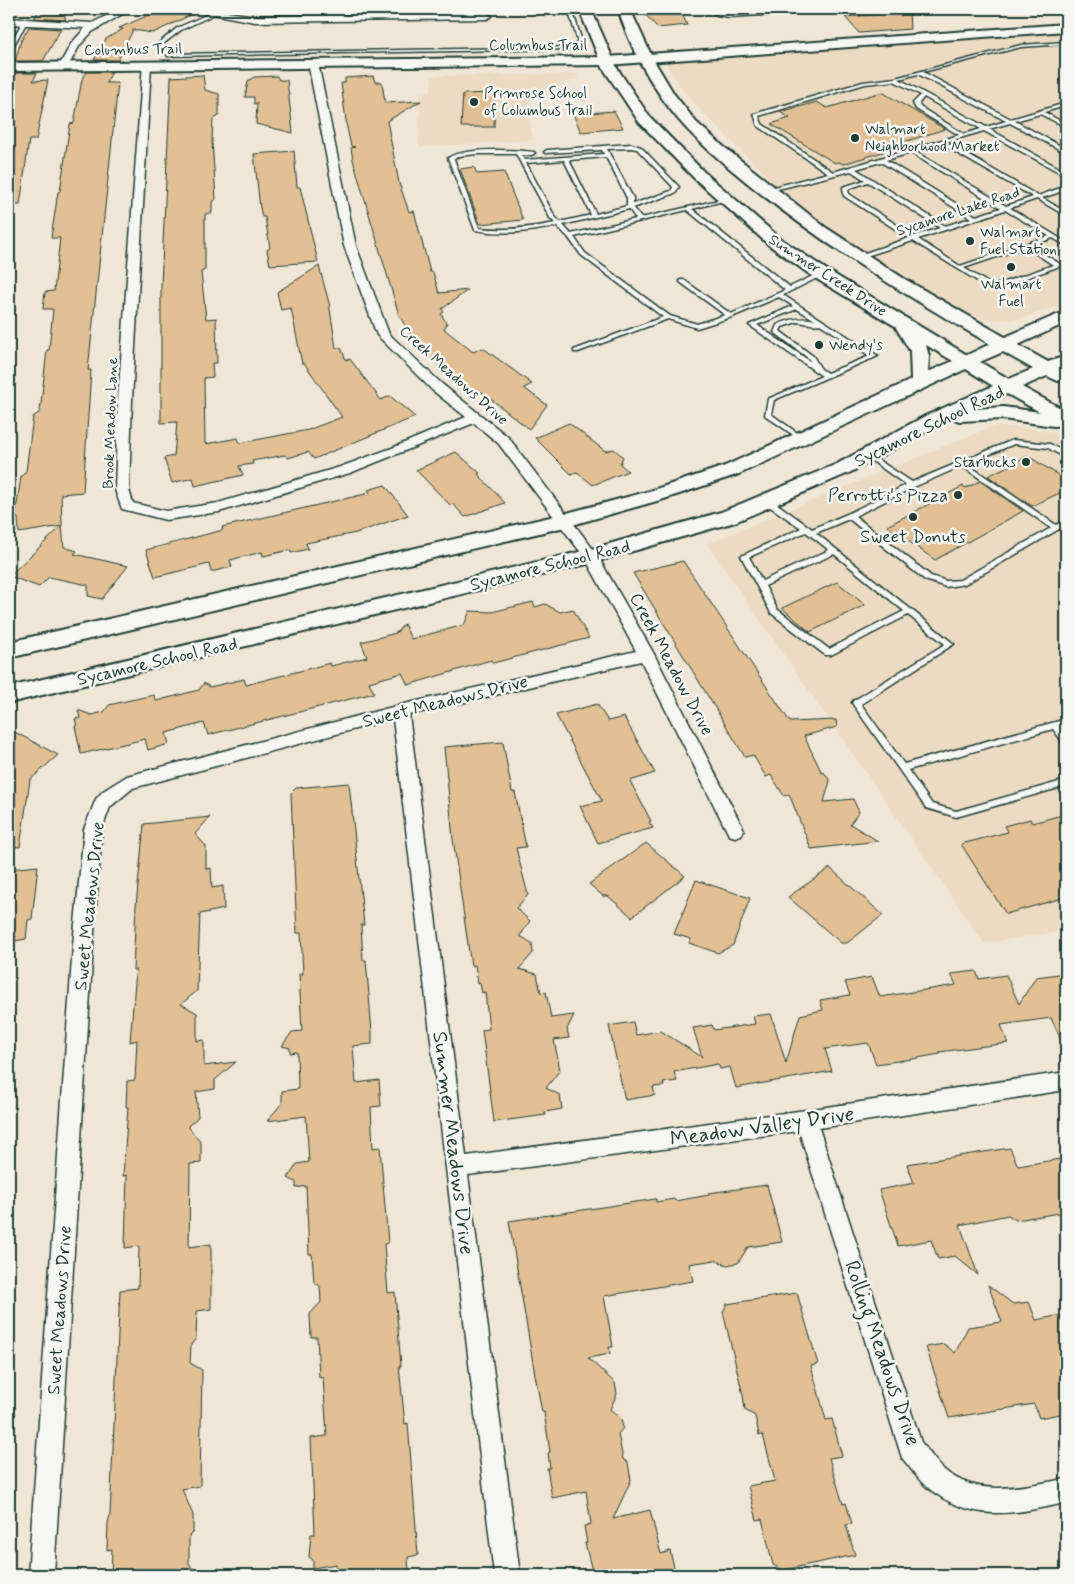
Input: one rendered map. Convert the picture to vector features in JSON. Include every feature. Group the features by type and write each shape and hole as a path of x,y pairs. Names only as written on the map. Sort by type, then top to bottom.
{"main road":[{"name":"Summer Creek Drive","path":"585,9 607,61 628,98 644,118 670,147 739,196 775,242 821,274 1008,387 1066,419"},
{"name":"Summer Creek Drive","path":"624,9 646,59 676,106 703,135 766,190 858,257 1066,380"},
{"path":"739,196 766,190"},
{"path":"954,315 978,323 1017,326 1066,316"},
{"path":"9,650 565,520 688,485 732,470 1066,316"},
{"path":"902,323 915,340 920,356 918,370 921,383"},
{"name":"Sycamore School Road","path":"9,696 591,556 728,517 844,468 932,420 1066,361"},
{"path":"932,420 979,413 1003,413 1026,415 1066,423"}],"street":[{"path":"64,66 72,51 91,26 127,9"},
{"path":"716,11 810,9"},
{"path":"213,11 255,19 487,16"},
{"path":"9,21 91,26"},
{"name":"Columbus Trail","path":"9,67 607,61 1066,27"},
{"name":"Creek Meadows Drive","path":"313,63 350,246 383,335 437,387 503,440 565,520"},
{"name":"Brook Meadow Lane","path":"146,65 125,400 122,490 127,506 141,512 171,516 225,506 330,476 412,447 475,418"},
{"name":"Creek Meadow Drive","path":"565,520 591,556 646,654 735,830"},
{"name":"Sweet Meadows Drive","path":"41,1575 83,945 93,829 102,804 109,796 128,783 400,711 646,654"},
{"name":"Summer Meadows Drive","path":"400,711 507,1575"},
{"name":"Meadow Valley Drive","path":"457,1167 806,1120 1066,1081"},
{"name":"Rolling Meadows Drive","path":"806,1120 911,1449 935,1478 972,1499 1014,1501 1066,1491"}],"lane":[{"path":"213,11 179,29 160,44 168,55 573,48 580,42 570,9"},
{"path":"9,50 25,22"},
{"path":"831,173 760,125 756,115 865,82 895,79 1021,46 1066,43"},
{"path":"919,72 1066,151"},
{"path":"895,79 1066,174"},
{"path":"924,96 916,103 918,108 963,135"},
{"path":"766,190 852,169 1066,104"},
{"path":"1040,112 1066,126"},
{"path":"941,142 1037,198 1065,211"},
{"path":"532,153 468,153 456,154 451,158 477,229 495,231 560,224 630,207 673,192 676,187 639,148 631,146 547,152"},
{"path":"604,148 630,198 630,207 640,219"},
{"path":"910,151 1066,244"},
{"path":"518,154 553,218 560,224 583,254 668,317 697,326 730,316 821,274"},
{"path":"522,162 608,155"},
{"path":"566,158 594,216"},
{"path":"882,160 976,218"},
{"path":"852,169 944,228"},
{"path":"869,180 845,188 846,195 992,288 1058,265 1026,245"},
{"name":"Sycamore Lake Road","path":"858,257 1066,188"},
{"path":"570,236 739,196"},
{"path":"688,208 788,289"},
{"path":"959,268 1054,236"},
{"path":"682,281 730,316"},
{"path":"779,294 875,356 772,399 768,415 801,438"},
{"path":"796,306 752,326 827,376"},
{"path":"576,351 668,317"},
{"path":"818,370 811,357 777,332 779,326 798,320 810,320 826,326"},
{"path":"909,611 828,653 774,611 745,556 808,530 850,516 911,485 1013,442 1050,446 1066,456"},
{"path":"867,455 911,485"},
{"path":"963,464 1056,528"},
{"path":"766,500 834,550 950,644 856,703 929,806 956,814 1066,783"},
{"path":"850,516 928,578 946,584 962,582 1066,522"},
{"path":"760,585 834,550"},
{"path":"902,768 1066,722"},
{"path":"1055,725 1066,741"}],"shaded area":[{"path":"1066,22 1066,304 1020,319 996,320 966,314 860,249 791,200 684,92 659,53"},
{"name":"Primrose School of Columbus Trail","path":"577,74 578,79 556,85 552,92 528,92 528,111 533,140 419,147 420,93 431,92 432,76"},
{"path":"991,427 1017,427 1054,432 1066,440 1066,931 984,943 707,544"}],"building":[{"path":"40,9 62,9 66,20 34,18"},
{"path":"163,9 203,9 153,33 133,30 118,60 94,60 106,39 123,29 119,28"},
{"path":"640,9 680,9 687,25 658,28"},
{"path":"909,12 910,29 859,33 845,17"},
{"path":"29,27 61,29 43,61 15,61 21,41"},
{"path":"87,72 112,72 106,83 118,83 88,370 91,370 83,492 61,494 62,526 19,533 18,518 15,517 21,477 26,471 33,417 40,412 47,350 49,350 53,309 43,309 45,292 54,291 60,238 51,238 70,124 74,123 82,79"},
{"path":"12,73 37,73 33,81 48,80 36,140 29,140 20,205 9,205 9,83"},
{"path":"203,75 205,90 219,94 219,116 213,119 212,141 216,199 212,203 212,213 205,214 205,270 201,272 206,319 216,318 217,363 212,363 213,377 204,378 205,444 238,438 240,443 308,430 342,417 304,363 302,364 291,308 281,310 277,292 319,266 329,303 336,348 341,348 346,360 350,359 381,400 390,396 415,417 314,459 308,452 288,458 285,455 252,461 253,464 239,466 243,475 195,486 193,478 172,483 164,458 174,456 177,422 161,423 161,285 171,77"},
{"path":"277,76 279,80 287,80 293,133 256,124 257,103 254,104 254,97 245,97 248,81 254,77"},
{"path":"373,76 375,82 382,82 385,103 421,101 387,121 399,183 409,212 414,211 430,272 433,272 439,293 468,290 442,309 444,312 441,314 447,324 444,329 473,352 482,348 486,350 532,384 524,388 547,405 529,429 482,392 477,394 425,355 415,343 399,315 353,160 351,148 355,147 351,146 347,128 341,83 345,83 345,78"},
{"name":"Walmart Neighborhood Market","path":"882,92 945,129 882,149 886,151 843,164 835,163 771,124 790,118 780,112 817,102 827,108"},
{"name":"Primrose School of Columbus Trail","path":"495,93 494,127 461,127 463,94"},
{"path":"614,111 623,128 581,132 573,114"},
{"path":"294,151 297,187 300,187 318,262 270,265 267,250 270,248 265,217 262,217 260,208 254,154"},
{"path":"474,167 477,174 504,172 523,220 480,224 460,169"},
{"path":"569,423 605,451 614,449 623,457 620,464 628,471 593,485 577,472 571,474 535,438"},
{"path":"456,452 480,473 478,474 505,503 465,517 453,504 450,505 416,470"},
{"path":"1028,456 1066,480 1066,490 1032,506 988,476"},
{"path":"980,481 1023,511 935,560 887,526 963,486 966,488"},
{"path":"385,485 408,515 356,533 306,543 308,549 291,553 290,550 263,556 262,552 230,560 232,567 211,572 209,564 155,577 146,550 223,530 222,527 370,493 368,490"},
{"path":"62,526 64,547 77,551 74,554 128,566 102,599 88,596 88,585 49,577 39,587 9,576"},
{"path":"683,561 790,722 836,720 837,727 804,736 822,773 824,772 830,781 824,802 853,799 859,812 850,824 878,841 811,849 789,794 784,796 771,775 766,777 753,755 745,757 633,573"},
{"path":"837,582 865,605 810,632 782,608"},
{"path":"533,602 535,607 545,604 560,612 573,609 589,638 493,663 491,660 408,685 402,673 369,682 374,693 208,735 204,723 166,733 169,744 148,750 145,739 81,754 75,726 77,726 75,719 80,718 78,710 91,715 104,712 109,705 126,701 154,695 156,701 199,690 204,683 210,687 244,679 246,685 330,663 331,666 367,657 361,642 396,633 404,624 411,639 464,625 470,611 492,612"},
{"path":"597,704 608,721 624,717 655,773 630,781 653,828 598,843 580,806 602,801 556,715"},
{"path":"9,729 58,755 30,780 20,847 9,846"},
{"path":"503,742 512,792 515,792 526,847 516,848 528,895 516,908 530,921 520,936 532,943 533,953 519,969 537,974 541,993 546,992 551,1018 574,1015 567,1029 569,1038 554,1040 560,1070 546,1088 560,1095 562,1109 545,1112 546,1115 494,1122 482,1030 489,1029 485,992 482,993 480,983 478,984 475,965 471,966 453,839 444,747"},
{"path":"349,783 364,925 361,925 363,960 366,960 372,1032 372,1044 353,1046 356,1083 379,1080 381,1106 371,1107 373,1148 380,1147 388,1243 384,1244 388,1293 395,1292 401,1366 399,1366 405,1424 408,1423 418,1555 408,1557 409,1574 399,1575 337,1575 336,1564 313,1568 313,1560 309,1557 311,1534 315,1534 311,1438 327,1436 323,1377 319,1378 317,1337 311,1337 310,1314 321,1302 320,1286 314,1282 312,1254 309,1254 306,1186 296,1188 296,1182 288,1178 297,1164 309,1162 306,1116 267,1121 282,1103 282,1091 298,1089 297,1052 290,1053 290,1048 282,1046 292,1032 302,1031 299,974 303,974 301,933 297,933 291,793 296,788"},
{"path":"1066,814 1066,897 1006,914 961,844 1008,832 1004,826 1030,819 1032,823"},
{"path":"210,817 195,834 206,846 206,869 211,868 212,888 223,886 224,909 200,914 197,991 181,1004 197,1013 197,1041 204,1040 204,1066 236,1062 215,1080 215,1089 196,1092 198,1117 188,1126 201,1143 201,1163 190,1164 189,1247 211,1244 211,1309 197,1311 196,1338 191,1345 190,1363 202,1370 200,1486 182,1489 193,1515 193,1532 189,1536 189,1563 196,1575 111,1575 112,1549 107,1550 120,1290 138,1288 139,1246 125,1248 127,1175 123,1176 128,1107 126,1107 127,1081 135,1080 137,1040 130,1042 136,970 133,970 136,906 144,824"},
{"path":"646,843 685,876 632,917 608,896 603,896 589,884"},
{"path":"38,866 32,919 28,920 26,939 9,942 9,869"},
{"path":"830,868 883,915 847,943 841,943 788,897"},
{"path":"696,880 750,898 733,945 718,953 689,943 691,939 674,934"},
{"path":"976,971 979,979 1006,975 1019,1004 1036,977 1066,973 1066,1051 1051,1018 1001,1025 1008,1043 939,1052 940,1054 876,1064 868,1043 825,1049 832,1071 736,1088 730,1067 720,1069 718,1064 674,1072 677,1081 663,1083 664,1086 653,1087 655,1095 625,1100 609,1026 633,1022 636,1035 661,1031 702,1057 693,1028 712,1025 714,1030 755,1024 753,1016 771,1014 786,1063 800,1015 823,1010 820,1000 850,995 845,982 872,977 880,997 956,985 951,974"},
{"path":"1010,1148 1018,1166 1066,1158 1066,1212 1016,1220 1008,1215 960,1225 978,1275 955,1256 938,1259 931,1240 898,1246 879,1190 914,1183 907,1164"},
{"path":"767,1185 782,1242 748,1247 738,1263 727,1265 715,1260 689,1264 693,1281 604,1296 613,1347 609,1347 610,1354 588,1358 615,1383 617,1394 610,1409 621,1419 623,1428 618,1434 623,1459 628,1463 631,1480 613,1519 650,1510 661,1554 670,1551 676,1575 593,1575 585,1543 587,1543 584,1526 591,1524 586,1491 552,1498 547,1468 550,1468 548,1453 550,1452 544,1412 542,1412 534,1369 509,1221 656,1199 656,1202 674,1199 675,1201 709,1195 708,1193"},
{"path":"988,1285 1013,1304 1029,1302 1036,1320 1066,1314 1066,1413 1039,1418 1034,1404 949,1418 926,1347 944,1344 955,1353 968,1327 1002,1322"},
{"path":"797,1293 818,1364 811,1366 826,1420 832,1419 842,1456 829,1458 843,1504 846,1503 852,1524 846,1525 855,1555 783,1570 773,1565 762,1519 757,1520 748,1486 775,1481 763,1435 759,1435 755,1416 745,1410 723,1312 727,1304"}],"place":[{"name":"Primrose School of Columbus Trail","path":"474,102"},
{"name":"Walmart Neighborhood Market","path":"855,138"},
{"name":"Walmart Fuel Station","path":"970,241"},
{"name":"Walmart Fuel","path":"1011,267"},
{"name":"Wendy's","path":"819,345"},
{"name":"Starbucks","path":"1026,462"},
{"name":"Perrotti's Pizza","path":"958,495"},
{"name":"Sweet Donuts","path":"913,517"}]}
